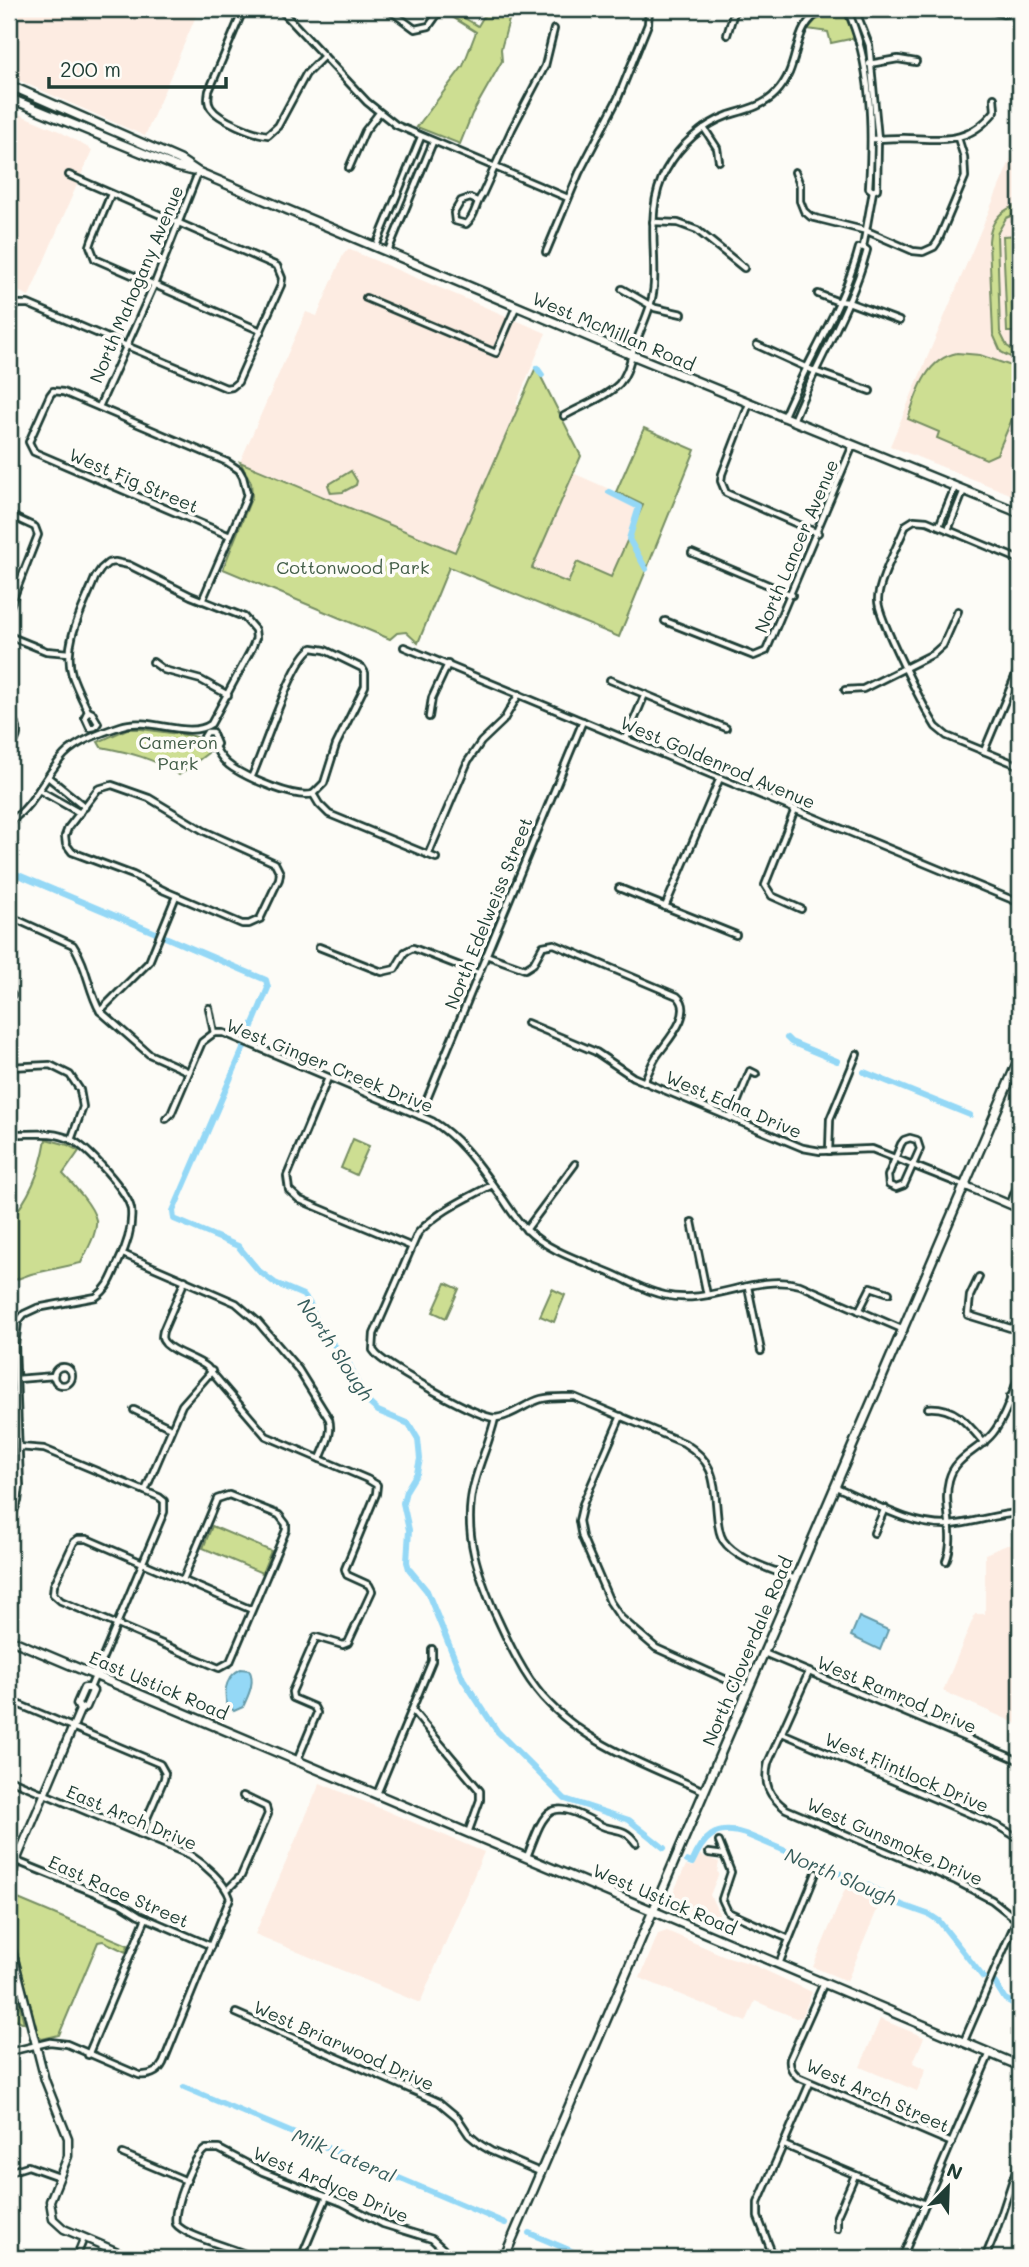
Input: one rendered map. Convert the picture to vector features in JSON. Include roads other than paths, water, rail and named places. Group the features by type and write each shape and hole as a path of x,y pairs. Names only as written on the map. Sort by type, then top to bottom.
{"main road":[{"name":"West McMillan Road","path":"9,85 180,159 198,172"},
{"name":"West McMillan Road","path":"9,98 177,167 198,172 783,418 1020,513"},
{"path":"133,140 136,145 177,167"},
{"name":"North Cloverdale Road","path":"504,2258 1020,1056"},
{"name":"East Ustick Road","path":"9,1639 297,1761"},
{"name":"West Ustick Road","path":"297,1761 1020,2066"}],"street":[{"path":"247,9 241,15 209,91 208,101 217,115 257,135 268,135 278,126 306,74 324,56"},
{"path":"280,9 379,113 396,125 568,198"},
{"path":"388,9 409,26 422,28 434,21 441,9"},
{"path":"546,252 568,198 618,98 648,24 649,9"},
{"path":"727,36 735,9"},
{"path":"564,416 618,385 625,374 650,305 654,284 653,222 656,194 666,169 684,145 704,128 756,107 776,93 793,66 803,28 814,15 825,9"},
{"path":"783,418 840,302 859,248 863,247 873,191 877,189 878,139 868,64 847,9"},
{"path":"855,9 866,35 871,139 869,188 873,191"},
{"path":"987,9 1003,14 1018,12"},
{"path":"477,201 465,198 461,201 454,213 455,221 462,225 470,222 477,211 477,201 545,66 554,29"},
{"path":"868,64 898,59 916,62"},
{"path":"871,139 939,141 958,138 974,131 989,118 995,111 994,98"},
{"path":"349,168 365,131 379,113"},
{"path":"704,128 717,148 719,161"},
{"path":"376,247 421,137"},
{"path":"794,172 800,185 800,201 804,211 811,217 867,231 913,251 923,252 938,241 965,177 964,158 958,138"},
{"path":"387,252 433,142"},
{"name":"North Mahogany Avenue","path":"99,407 154,285 198,172"},
{"path":"9,317 17,304 32,305 219,386 232,387 241,376 281,285 281,272 277,266 69,175"},
{"path":"111,194 92,240 92,253 101,262 261,331"},
{"path":"653,222 678,223 697,229 744,268"},
{"path":"793,422 814,371 848,302 867,250 863,247"},
{"path":"622,289 650,305 682,314"},
{"path":"818,294 899,321"},
{"path":"366,298 496,353 516,307"},
{"path":"757,345 806,368 870,391"},
{"name":"West Fig Street","path":"99,407 63,391 53,391 32,435 30,447 39,455 230,536"},
{"path":"750,404 722,474 722,487 726,493 818,533"},
{"path":"99,407 227,462 239,470 243,477 247,493 202,601"},
{"name":"North Lancer Avenue","path":"665,621 754,656 761,655 770,645 853,445"},
{"path":"939,526 960,488"},
{"path":"948,530 960,488"},
{"path":"9,515 30,523 37,531 36,541 9,609"},
{"path":"1020,560 927,521 914,520 906,525 877,603 878,610 936,727 947,736 1020,766"},
{"path":"692,553 792,594"},
{"path":"99,735 95,727 90,727 85,717 88,711 72,675 69,653 73,635 95,578 100,569 115,562 129,565 202,601 244,617 255,630 256,638 252,648 215,719 206,730"},
{"path":"845,690 863,689 938,650 958,611"},
{"path":"9,636 46,651 69,653"},
{"name":"West Goldenrod Avenue","path":"404,647 1020,903"},
{"path":"9,822 27,807 71,749 120,726 136,723 212,732 217,744 215,747 223,760 233,768 297,795 313,794 324,783 336,745 365,686 365,673 362,668 325,650 312,648 307,651 298,664 252,776"},
{"path":"153,662 164,670 201,680 228,695"},
{"path":"429,717 432,698 448,664"},
{"path":"984,751 1020,665"},
{"path":"610,680 726,728"},
{"path":"428,855 467,761 481,742 503,721 519,694"},
{"path":"626,739 645,694"},
{"path":"9,716 18,730 16,740 9,750"},
{"name":"North Edelweiss Street","path":"420,1116 583,721"},
{"path":"48,777 85,807"},
{"path":"664,907 720,778"},
{"path":"112,785 149,798 204,831 270,860 278,868 279,879 264,914 254,923 243,924 176,896 133,874 72,852 66,845 65,836 85,807 98,789 112,785"},
{"path":"39,790 80,813"},
{"path":"313,794 329,814 436,858"},
{"path":"795,809 766,878 766,890 772,896 801,909"},
{"path":"619,888 736,935"},
{"path":"100,1011 149,962 176,896"},
{"path":"9,916 73,945 80,954 100,1011 149,1054 189,1072"},
{"path":"486,955 525,969 533,964 543,946 554,944 677,996 683,1001 684,1009 674,1034 654,1059 644,1082"},
{"path":"319,947 382,972 395,969 405,952 414,948 478,973"},
{"path":"166,1119 171,1114 202,1042 214,1033 209,1008"},
{"name":"West Edna Drive","path":"527,1023 596,1052 625,1073 644,1082 803,1148 830,1151 872,1149 966,1186"},
{"name":"West Ginger Creek Drive","path":"214,1033 224,1034 328,1077 420,1116 450,1133 467,1150 526,1230 555,1249 657,1294 676,1298 707,1295 786,1281 904,1329"},
{"path":"830,1151 830,1119 858,1054"},
{"path":"9,1067 50,1065 70,1075 80,1090 83,1107 71,1140"},
{"path":"731,1118 750,1071 756,1074"},
{"path":"328,1077 287,1176 289,1190 300,1200 410,1246"},
{"path":"9,1134 48,1133 71,1140 88,1151 98,1160 129,1204 130,1235 110,1284 96,1297 37,1308 24,1314 15,1329 12,1346 17,1379 20,1486 18,1501 9,1522"},
{"path":"914,1138 920,1146 914,1164 900,1188 892,1187 888,1178 896,1157 904,1140 914,1138"},
{"path":"526,1230 575,1164"},
{"path":"1010,1204 1020,1180"},
{"path":"492,1185 429,1221 418,1233 410,1246 374,1334 373,1350 382,1360 475,1413 495,1418 540,1399 556,1396 583,1399 684,1443 708,1463 713,1475 722,1539 744,1556 796,1579"},
{"path":"966,1186 1020,1209"},
{"path":"692,1222 707,1295"},
{"path":"123,1254 236,1303 258,1322 304,1376 331,1427 320,1460"},
{"path":"979,1277 971,1296 968,1315 1020,1331"},
{"path":"185,1280 163,1331 165,1344 196,1359 212,1371 266,1436 377,1485 376,1494 345,1569 347,1575 372,1587 370,1595 348,1643 342,1645 316,1637 292,1692 293,1698 314,1707 317,1713 297,1761"},
{"path":"748,1287 761,1351"},
{"path":"859,1311 871,1287 889,1293"},
{"path":"63,1367 70,1370 72,1376 69,1382 63,1385 56,1382 54,1376 57,1369 63,1367"},
{"path":"145,1491 185,1400 212,1371"},
{"path":"946,1561 950,1552 947,1491 953,1471 964,1457 984,1443 998,1425 1020,1374"},
{"path":"17,1379 54,1376"},
{"path":"1010,1398 1020,1402"},
{"path":"928,1408 942,1407 956,1414 984,1443"},
{"path":"134,1410 172,1428"},
{"path":"621,1416 583,1504 579,1521 582,1537 610,1602 621,1618 656,1648 747,1689"},
{"path":"495,1418 490,1442 475,1480 469,1527 476,1564 508,1641 544,1697 595,1740 626,1757 704,1791"},
{"path":"9,1884 12,1860 45,1794 73,1727 80,1710 77,1704 84,1688 90,1688 96,1675 164,1512 164,1501 145,1491 44,1448 19,1447"},
{"path":"836,1487 919,1522 949,1525 1020,1513"},
{"path":"183,1580 217,1499 221,1496 229,1494 279,1515 286,1524 286,1530 230,1662 225,1667 219,1668 117,1625 61,1601 53,1594 54,1585 74,1542 87,1539 252,1610"},
{"path":"874,1533 885,1508"},
{"path":"376,1794 432,1661 432,1649"},
{"name":"West Ramrod Drive","path":"764,1653 1020,1762"},
{"path":"782,1733 809,1672"},
{"path":"9,1705 20,1705 154,1761 163,1768 164,1779 140,1835"},
{"path":"412,1710 480,1791 480,1800 468,1833"},
{"name":"West Gunsmoke Drive","path":"782,1733 765,1776 766,1788 774,1800 786,1809 956,1881 992,1900 1016,1919"},
{"name":"West Flintlock Drive","path":"782,1733 998,1826 1020,1839"},
{"name":"East Arch Drive","path":"9,1779 199,1861 227,1890 230,1898 211,1946"},
{"path":"227,1890 241,1877 268,1810 243,1796"},
{"path":"527,1858 544,1816 550,1810 558,1808 579,1813 601,1826 629,1833 636,1843"},
{"path":"719,1842 732,1872 722,1899 728,1912 789,1939"},
{"path":"709,1853 725,1855"},
{"name":"East Race Street","path":"12,1860 120,1903 146,1918 211,1946"},
{"path":"779,1964 816,1872"},
{"path":"964,2041 1020,1912"},
{"path":"88,2054 146,1918"},
{"path":"9,1939 45,2080 68,2138 68,2156 50,2201 53,2219 64,2230 132,2258"},
{"path":"9,2052 36,2045 62,2043 139,2075 150,2074 163,2063 211,1946"},
{"name":"West Arch Street","path":"824,1983 790,2059 792,2072 810,2083 952,2143"},
{"name":"West Briarwood Drive","path":"236,2013 439,2102 457,2117 469,2135 481,2145 541,2173"},
{"path":"902,2258 990,2053"},
{"path":"760,2258 774,2256 756,2210 810,2083"},
{"path":"784,2145 925,2204"},
{"name":"West Ardyce Drive","path":"187,2181 197,2156 206,2149 219,2149 263,2172 327,2196 392,2228 432,2239 443,2249 444,2258"},
{"path":"123,2154 187,2181 175,2210 176,2224 186,2233 254,2258"},
{"path":"985,2258 1020,2158"},
{"path":"9,2172 28,2166 59,2177"},
{"path":"837,2229 837,2216 855,2175"},
{"path":"301,2258 327,2196"},
{"path":"76,2258 85,2238"},
{"path":"240,2258 243,2252"}],"water":[{"path":"859,1617 888,1630 880,1650 851,1636"},
{"path":"241,1669 249,1670 251,1684 243,1707 234,1711 227,1704 226,1688 232,1675"}],"waterway":[{"path":"537,368 542,375"},
{"path":"609,492 639,507 629,539 646,569"},
{"name":"North Slough","path":"9,871 156,933"},
{"name":"North Slough","path":"165,937 266,980 268,988 247,1038"},
{"path":"787,1038 837,1061"},
{"name":"North Slough","path":"244,1047 173,1211 174,1219 238,1246 259,1271 275,1283 303,1295 310,1304 320,1331 346,1357 369,1403 378,1411 409,1424 418,1439 420,1459 417,1473 406,1491 403,1503 409,1530 409,1569 427,1591 463,1679 497,1731 565,1799 629,1820 664,1848"},
{"path":"864,1072 970,1115"},
{"name":"North Slough","path":"687,1861 692,1863 711,1835 726,1831 745,1834 930,1915 939,1921 983,1977"},
{"name":"North Slough","path":"995,1983 1005,1999 1020,2007"},
{"name":"Milk Lateral","path":"184,2087 505,2223"},
{"name":"Milk Lateral","path":"529,2233 588,2258"}],"park label":[{"name":"Cottonwood Park","path":"353,567"},
{"name":"Cameron Park","path":"178,752"}]}
